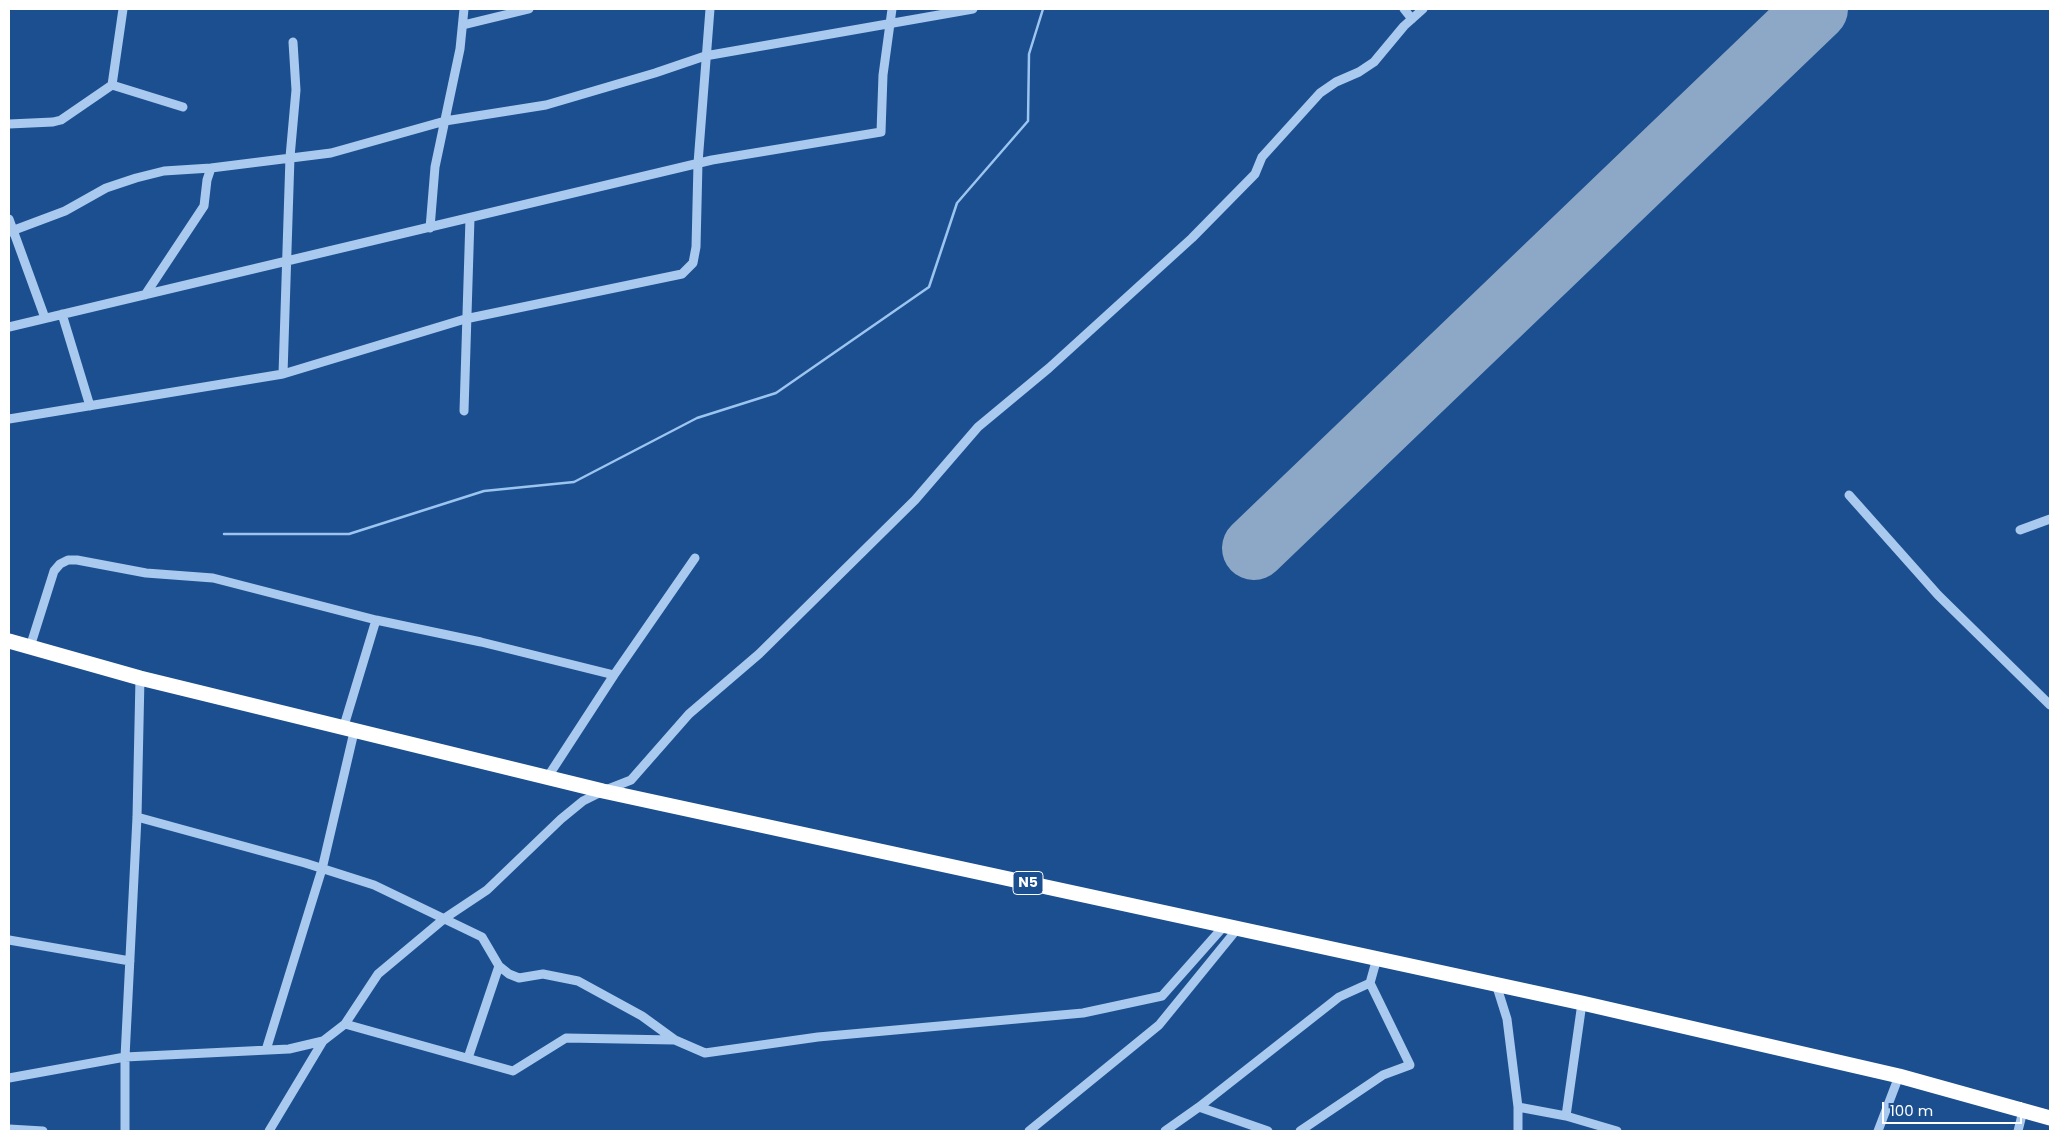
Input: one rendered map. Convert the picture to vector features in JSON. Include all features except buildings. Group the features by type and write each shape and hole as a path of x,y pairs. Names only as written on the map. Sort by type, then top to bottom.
{"highway":[{"name":"N5","path":"9,640 140,678 547,778 1582,1003 1899,1076 2050,1118"}],"street":[{"path":"9,124 61,120 112,85 122,9"},
{"path":"430,228 435,167 460,49 464,9"},
{"path":"463,25 529,9"},
{"path":"9,420 283,374 465,319 682,274 693,263 696,247 698,163 710,9"},
{"path":"9,327 698,163 881,132 883,75 892,9"},
{"path":"11,232 65,211 106,188 164,171 211,168 331,153 445,121 546,104 655,73 706,56 973,9"},
{"path":"1404,9 1412,19"},
{"path":"269,1131 323,1042 345,1024 378,974 445,918 487,890 560,819 584,801 631,780 690,714 759,654 915,500 978,427 1049,368 1192,238 1255,174 1262,157 1320,93 1336,82 1359,72 1374,62 1423,9"},
{"path":"283,374 290,157 296,90 293,42"},
{"path":"112,85 183,107"},
{"path":"145,295 204,206 207,180 211,168"},
{"path":"464,411 465,319 470,218"},
{"path":"9,219 11,232 45,318"},
{"path":"62,314 90,406"},
{"path":"1849,495 1938,595 2050,704"},
{"path":"2020,530 2050,519"},
{"path":"547,778 614,675 695,558"},
{"path":"30,647 54,571 60,564 68,560 77,560 167,576 213,578 376,620 481,642 614,675"},
{"path":"266,1050 322,868 349,730 376,620"},
{"path":"125,1131 125,1057 137,817 140,678"},
{"path":"137,817 322,868 374,886 482,937 499,966 509,974 519,978 543,974 578,981 642,1016 675,1040 705,1053 818,1037 1083,1013 1162,996 1232,927"},
{"path":"1029,1131 1159,1025 1232,927"},
{"path":"9,940 130,960"},
{"path":"1300,1131 1382,1076 1410,1065 1370,983 1377,958"},
{"path":"468,1058 499,966"},
{"path":"1165,1131 1199,1107 1339,997 1370,983"},
{"path":"1496,984 1507,1019 1518,1108 1518,1131"},
{"path":"1566,1116 1582,1003"},
{"path":"345,1024 513,1071 566,1038 675,1040"},
{"path":"9,1078 125,1057 266,1050 323,1042"},
{"path":"1878,1131 1899,1076"},
{"path":"1199,1107 1268,1131"},
{"path":"1518,1108 1566,1116 1617,1131"},
{"path":"2018,1131 2023,1111"},
{"path":"9,1129 43,1131"}],"waterway":[{"path":"224,534 349,534 484,491 574,482 697,418 776,393 929,287 957,203 1028,121 1029,54 1043,9"}],"runway":[{"path":"1254,548 1816,9"}]}
